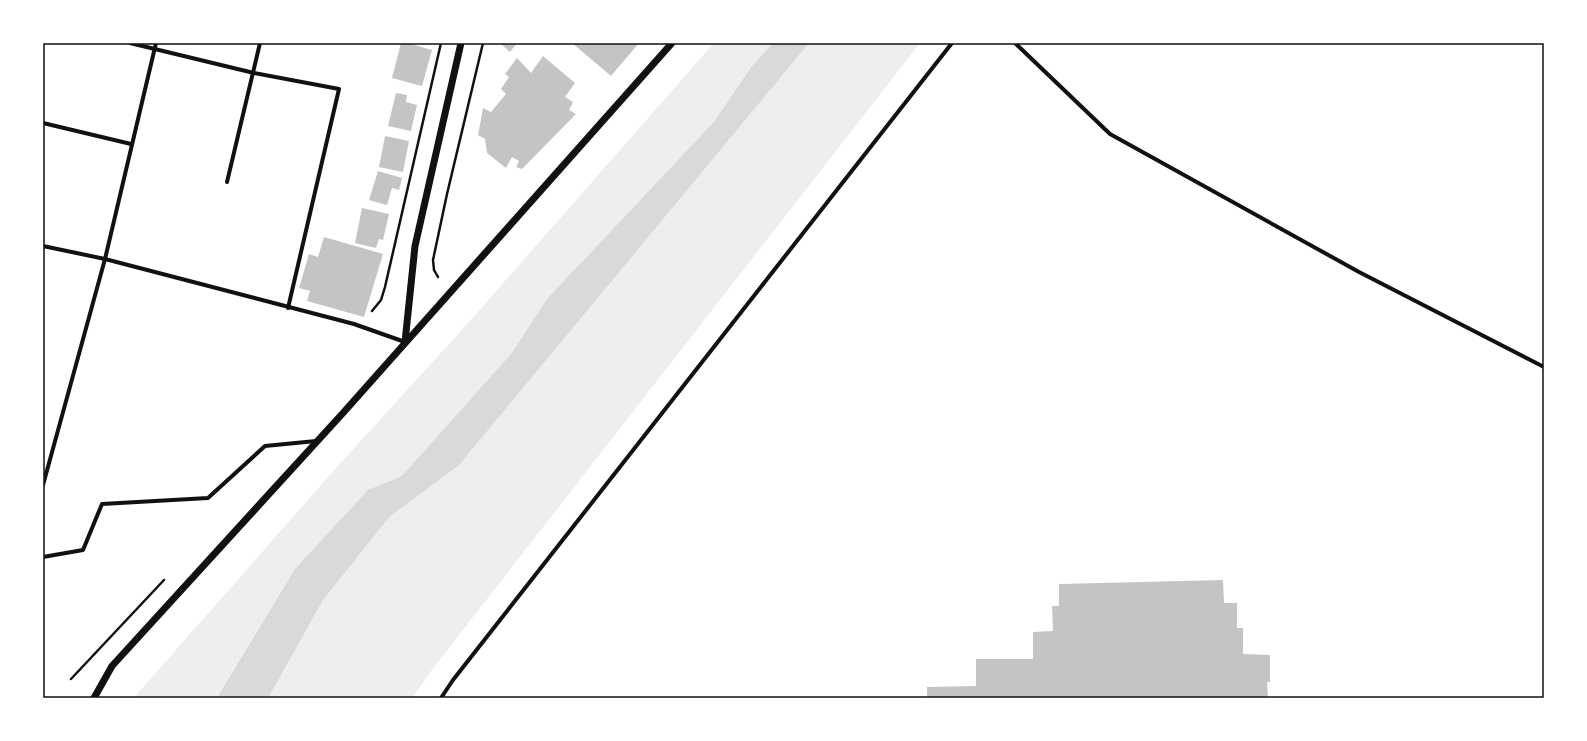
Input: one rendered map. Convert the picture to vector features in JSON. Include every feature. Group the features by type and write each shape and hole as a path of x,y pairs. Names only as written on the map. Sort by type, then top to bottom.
{"street":[{"path":"130,43 254,72 338,89 288,308"},
{"path":"43,485 105,259 156,43"},
{"path":"227,182 260,43"},
{"path":"405,342 415,246 461,43"},
{"path":"94,698 112,666 405,342 672,43"},
{"path":"441,698 952,43"},
{"path":"1015,43 1110,134 1359,272 1544,367"},
{"path":"43,123 131,144"},
{"path":"43,246 105,259 354,324 405,342"},
{"path":"43,557 83,550 102,504 208,498 265,446 316,441"}],"path":[{"path":"372,311 381,300 385,287 441,43"},
{"path":"438,277 434,270 433,260 483,43"},
{"path":"71,679 164,580"}],"shaded area":[{"path":"714,43 920,43 431,671 412,698 136,698 138,693 336,468 469,322"},
{"path":"773,43 809,43 459,465 389,517 323,600 268,698 217,698 295,569 368,490 402,476 512,353 547,299 714,122 752,66"}],"building":[{"path":"401,43 407,43 432,50 422,86 392,78"},
{"path":"500,43 517,43 510,52"},
{"path":"572,43 639,43 611,76"},
{"path":"543,56 575,83 565,97 573,102 569,110 576,114 522,169 516,167 519,161 512,157 506,168 487,153 485,139 478,135 483,108 491,112 506,94 501,89 509,77 505,74 517,58 531,73"},
{"path":"396,93 407,95 406,102 417,105 411,131 388,126"},
{"path":"385,136 409,141 403,172 379,167"},
{"path":"378,171 402,178 399,190 392,188 387,205 369,200"},
{"path":"362,208 389,214 383,240 379,239 376,248 355,243"},
{"path":"324,237 383,254 364,317 307,301 310,291 299,288 309,254 318,257"},
{"path":"1223,580 1224,603 1237,603 1237,628 1243,628 1243,654 1270,655 1270,682 1267,682 1268,698 927,698 927,687 976,686 976,659 1033,659 1033,632 1053,631 1052,606 1059,606 1059,584"}]}
